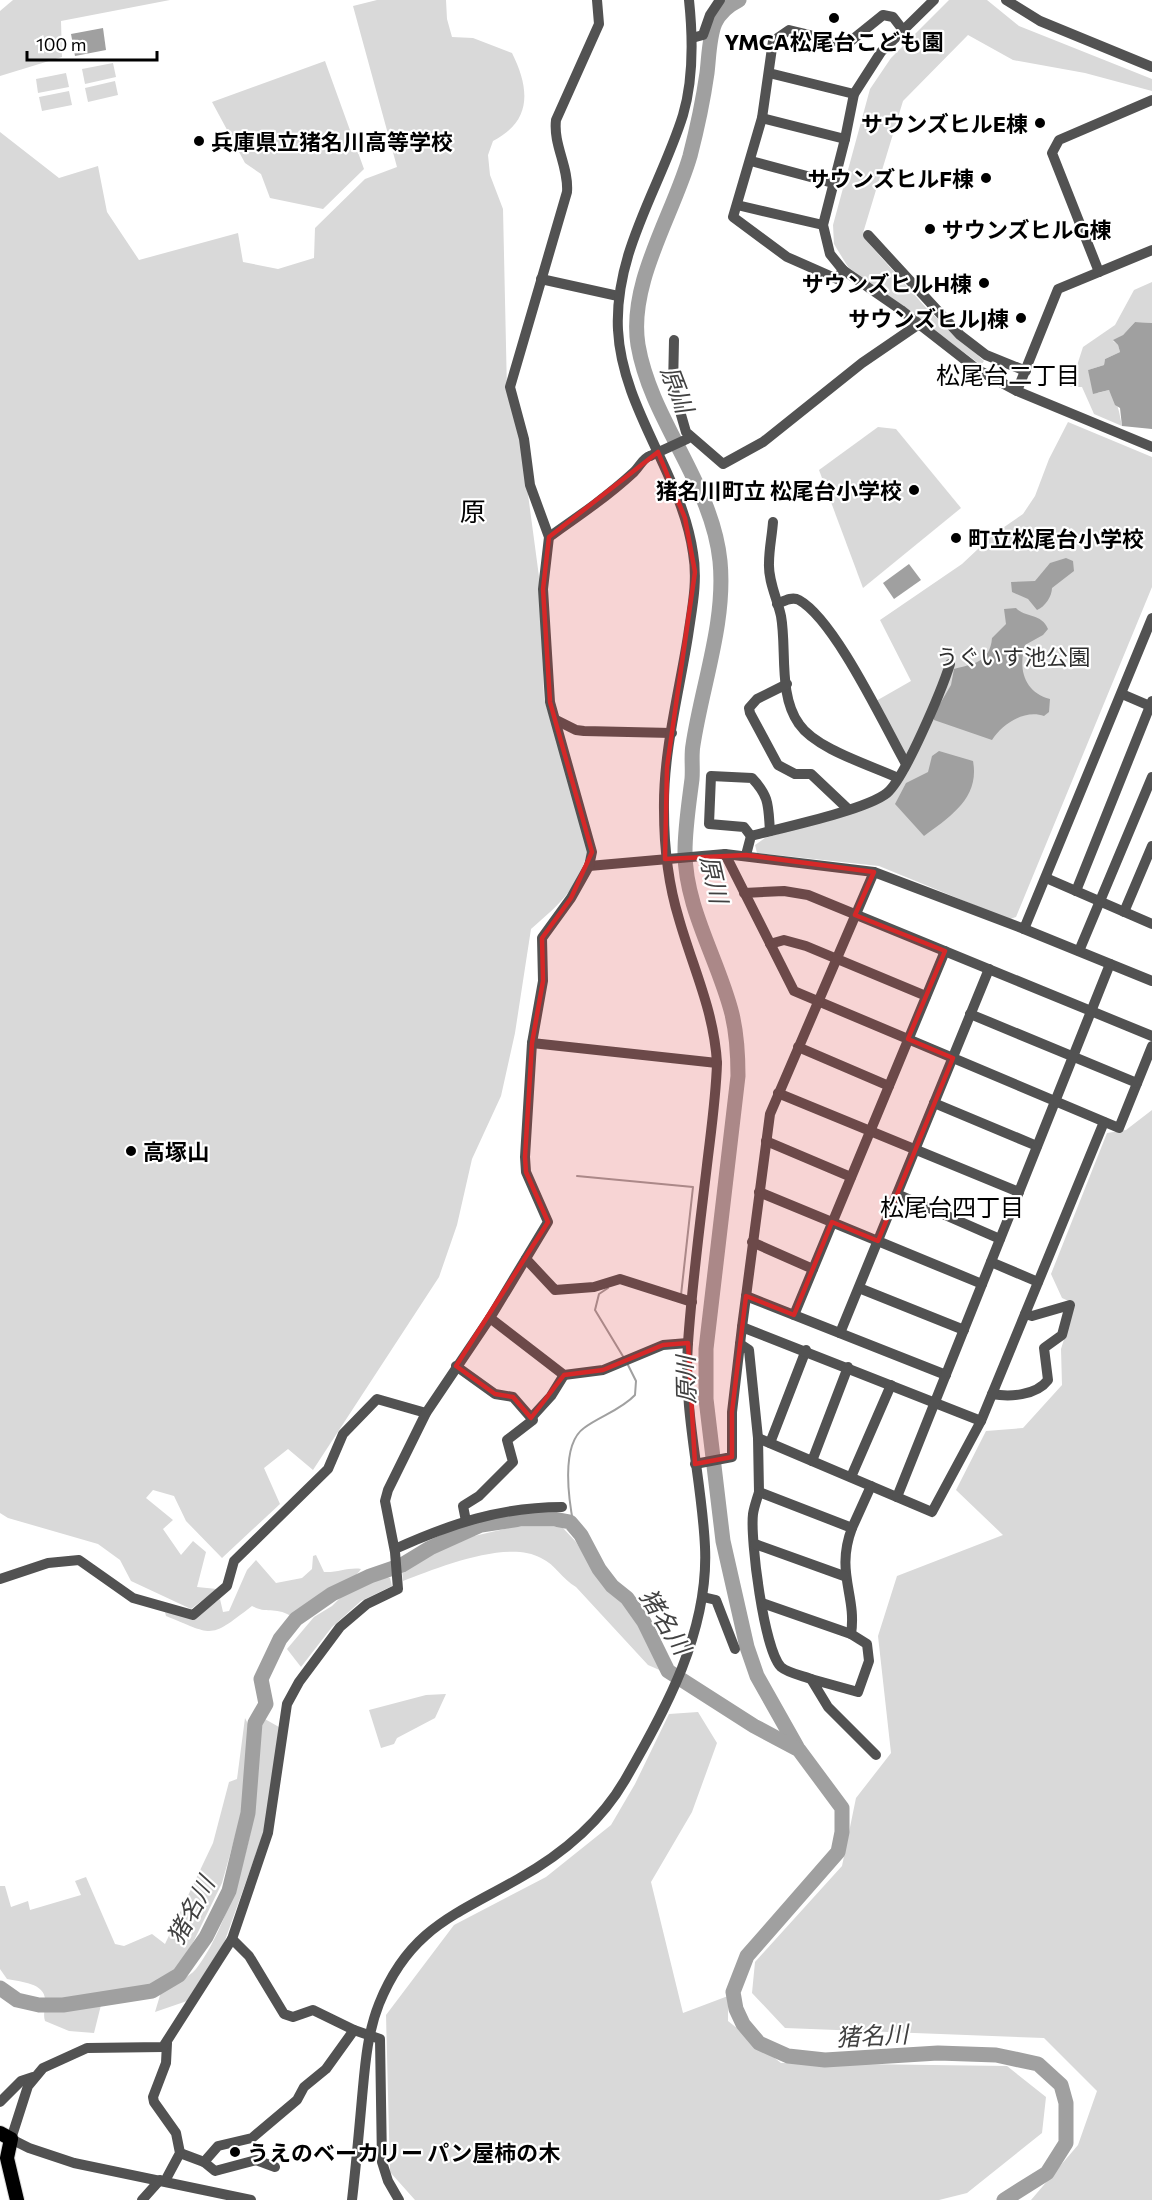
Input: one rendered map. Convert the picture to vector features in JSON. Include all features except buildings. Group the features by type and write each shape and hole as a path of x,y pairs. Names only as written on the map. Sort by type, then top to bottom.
{"main road":[{"path":"5,2136 7,2158 18,2200"}],"street":[{"path":"142,2200 163,2181 180,2153 176,2133 154,2102 153,2097 166,2063 167,2043 232,1939 268,1833 287,1704 305,1673 340,1627 367,1604 398,1589 395,1551 385,1501 388,1490 426,1413 490,1317 548,1222 526,1172 532,1042 543,981 542,938 571,898 589,866 592,842 556,720 548,679 543,589 549,537 530,485 524,439 510,387 567,192 568,180 554,134 556,120 598,24 597,0"},
{"path":"352,2200 369,2033 389,1983 406,1957 426,1935 468,1904 543,1864 566,1848 600,1814 625,1780 670,1693 689,1651 703,1597 705,1547 688,1406 688,1343 717,1063 711,1014 680,921 665,859 664,808 672,733 693,601 694,555 680,501 625,368 618,332 618,296 631,246 684,114 692,68 689,0"},
{"path":"692,38 703,34 710,15 720,0"},
{"path":"934,0 881,52 854,94 823,225 830,254 843,270 919,324 978,370 1017,391 1152,447"},
{"path":"1006,0 1040,21 1152,67"},
{"path":"843,270 837,279 787,257 733,217 762,118 773,41 789,30 847,44 883,15 893,17 903,30"},
{"path":"769,73 854,94"},
{"path":"1099,272 1052,153 1059,140 1152,100"},
{"path":"762,118 845,139"},
{"path":"751,160 833,183"},
{"path":"737,205 823,225"},
{"path":"868,235 960,335 986,356 1026,371"},
{"path":"1017,391 1058,289 1152,250"},
{"path":"541,279 618,296"},
{"path":"674,340 673,387 686,432 689,437 723,464 763,442 862,363 919,324"},
{"path":"549,537 601,501 650,456 689,437"},
{"path":"773,522 769,563 777,604 787,684 794,715 809,735 898,778"},
{"path":"777,604 791,599 799,600 826,624 906,764"},
{"path":"1024,929 1152,618"},
{"path":"751,836 848,809 880,798 889,791 906,764 950,664"},
{"path":"787,684 757,699 749,708 750,713 778,765 795,774 811,774 848,809"},
{"path":"1076,891 1151,705 1122,694"},
{"path":"556,720 584,731 672,733"},
{"path":"747,855 751,836 744,827 709,824 711,776 752,778 765,791 768,800 770,831"},
{"path":"1079,951 1152,777"},
{"path":"1124,912 1152,846"},
{"path":"589,866 725,854 874,872 1152,981"},
{"path":"725,854 794,991 1119,1128 1152,1046"},
{"path":"696,1464 732,1457 734,1449 732,1412 770,1114 874,872"},
{"path":"1046,878 1152,924"},
{"path":"744,893 784,891 808,895 1152,1036"},
{"path":"770,944 784,940 926,996"},
{"path":"794,1315 945,951"},
{"path":"897,1497 1110,964"},
{"path":"840,1334 988,969"},
{"path":"970,1014 1137,1083"},
{"path":"532,1042 717,1063"},
{"path":"798,1047 889,1086"},
{"path":"778,1094 1019,1192"},
{"path":"934,1103 1037,1146"},
{"path":"758,1438 932,1512 981,1421 1104,1122"},
{"path":"766,1141 851,1178"},
{"path":"759,1192 982,1284"},
{"path":"897,1194 1000,1239"},
{"path":"752,1242 813,1269"},
{"path":"526,1258 555,1290 594,1287 620,1279 692,1302"},
{"path":"991,1262 1038,1282"},
{"path":"859,1288 964,1330"},
{"path":"746,1296 946,1375"},
{"path":"992,1394 1008,1397 1026,1392 1048,1380 1044,1348 1062,1335 1070,1305 1032,1316 1025,1314"},
{"path":"490,1317 564,1375 603,1370 663,1345 688,1343"},
{"path":"742,1327 806,1350 981,1421"},
{"path":"740,1344 749,1350 758,1438 759,1492 753,1514 762,1603 771,1650 782,1668 858,1692 869,1661 867,1644 851,1634 762,1603"},
{"path":"770,1443 806,1350"},
{"path":"456,1366 495,1394 513,1397 531,1418"},
{"path":"812,1461 848,1367"},
{"path":"466,1521 464,1506 479,1496 513,1462 507,1440 533,1420 531,1418 551,1396 564,1375"},
{"path":"851,1477 891,1385"},
{"path":"0,1579 48,1563 79,1560 134,1598 193,1615 227,1586 234,1561 328,1470 343,1434 377,1399 426,1413"},
{"path":"851,1634 852,1624 844,1576 844,1548 871,1486"},
{"path":"759,1492 852,1527"},
{"path":"395,1551 466,1521 514,1508 562,1507"},
{"path":"755,1544 844,1576"},
{"path":"703,1597 716,1600 735,1649"},
{"path":"811,1679 828,1707 876,1755"},
{"path":"232,1939 249,1956 284,2014 293,2017 313,2010 354,2030 369,2033 380,2039 382,2162 388,2181 399,2200"},
{"path":"204,2162 218,2146 252,2138 297,2100 304,2087 326,2068 354,2030"},
{"path":"167,2043 156,2048 87,2048 43,2068 33,2077 5,2136 29,2148 74,2163 251,2200"},
{"path":"0,2102 21,2081 33,2077"},
{"path":"180,2153 204,2162 215,2171 256,2160 275,2167"}],"highlighted area":[{"path":"658,452 685,518 695,572 667,767 665,859 746,855 874,872 855,915 945,951 908,1039 953,1058 878,1241 832,1222 794,1315 746,1296 732,1412 732,1457 695,1464 688,1343 663,1345 603,1370 564,1375 531,1418 513,1397 495,1394 456,1366 548,1222 526,1172 525,1157 532,1043 543,981 542,938 571,898 592,852 550,702 543,589 549,537"}],"green space":[{"path":"13,0 170,0 61,21 62,57 0,76 0,11"},
{"path":"377,0 446,0 447,19 452,37 473,38 512,53 522,79 524,103 521,114 506,133 493,141 488,155 490,175 503,209 507,391 521,442 540,584 544,699 589,844 581,871 575,882 552,911 531,929 515,1033 501,1096 472,1159 457,1225 439,1277 313,1470 288,1449 264,1468 280,1504 222,1558 186,1521 174,1496 153,1490 146,1498 173,1520 163,1529 181,1555 193,1541 206,1552 197,1587 217,1589 191,1609 131,1581 120,1560 98,1544 8,1518 0,1513 0,132 59,178 98,166 107,212 139,260 238,233 243,262 278,269 314,258 315,228 365,179 397,167 353,6"},
{"path":"949,0 987,0 1019,26 1152,79 1152,91 1085,73 1013,60 968,35 903,101 863,233 864,238 928,310 984,361 981,365 848,267 834,244 833,225 870,89 891,58"},
{"path":"325,61 364,169 323,209 270,198 261,174 245,163 212,102"},
{"path":"113,63 116,77 85,84 82,69"},
{"path":"66,73 69,87 38,93 36,79"},
{"path":"115,81 118,95 88,102 85,88"},
{"path":"69,91 72,105 42,111 39,97"},
{"path":"1152,282 1152,323 1135,322 1123,335 1113,341 1118,345 1120,352 1105,359 1104,365 1088,370 1098,393 1109,390 1112,394 1118,407 1122,426 1094,414 1082,387 1070,387 1083,347 1115,325 1134,290"},
{"name":"うぐいす池公園","path":"1068,422 1152,457 1152,587 1016,917 1010,919 1001,916 879,866 757,853 755,845 765,838 877,804 893,793 908,772 876,701 911,681 880,620 962,564 994,534 1023,514 1035,496 1049,459"},
{"path":"878,427 896,429 961,508 863,588 819,470"},
{"path":"1152,1110 1152,2200 1031,2200 1078,2145 1097,2091 1044,2038 785,2028 752,1993 755,1962 842,1866 856,1798 891,1753 878,1636 897,1576 1003,1535 956,1490 986,1431 1023,1428 1062,1385 1061,1349 1075,1304 1062,1298 1051,1274 1107,1133 1126,1130"},
{"path":"513,1527 562,1527 576,1542 597,1576 623,1603 649,1639 664,1672 648,1665 576,1587 551,1564 527,1553 510,1552 472,1558 403,1581 402,1570 461,1539"},
{"path":"316,1555 324,1572 361,1569 352,1578 324,1591 306,1610 294,1618 282,1612 252,1606 219,1629 211,1631 194,1628 166,1616 165,1612 194,1618 220,1599 223,1612 229,1611 247,1570 256,1560 276,1583 302,1578 312,1569 313,1556"},
{"path":"384,1576 390,1578 392,1586 361,1601 332,1627 301,1667 287,1649 314,1617 332,1606 348,1590"},
{"path":"446,1694 435,1718 397,1738 394,1744 381,1748 369,1710 426,1695"},
{"path":"698,1712 717,1743 692,1812 651,1882 683,2013 728,1996 728,2021 781,2063 1007,2066 1046,2097 1042,2133 967,2193 939,2200 415,2200 390,2172 386,2015 454,1925 546,1877 611,1825 635,1784 669,1714"},
{"path":"245,1718 248,1724 248,1749 243,1808 222,1883 182,1965 149,1989 103,1997 94,2033 69,2031 45,2021 45,1996 42,1991 38,1987 7,1979 0,1969 0,1886 5,1886 11,1907 28,1901 30,1910 81,1895 75,1881 86,1877 115,1944 124,1946 152,1934 165,1944 213,1843 229,1782 237,1779"},
{"path":"263,1718 279,1727 267,1823 224,1943 187,2001 155,2012 161,1992 193,1972 206,1954 217,1935 235,1889 253,1820 257,1747"}],"shaded area":[{"path":"103,28 106,50 75,56 71,34"},
{"path":"1135,322 1152,323 1152,429 1122,426 1120,408 1115,405 1109,390 1093,394 1088,370 1104,365 1105,359 1120,352 1113,340 1123,335"},
{"path":"1066,558 1073,561 1074,571 1052,588 1048,601 1040,609 1037,610 1028,599 1012,592 1011,582 1035,581 1050,563"},
{"path":"909,564 921,580 894,599 883,583"},
{"path":"1016,608 1042,620 1048,629 1043,635 1025,645 1022,663 1029,685 1041,696 1050,699 1049,712 1044,716 1037,714 1015,719 992,740 934,720 934,714 951,685 954,669 973,664 984,657 991,646 992,638 1006,624 1004,609"},
{"path":"939,751 973,761 972,786 953,814 924,836 895,804 906,783 928,772 932,756"}],"waterway":[{"name":"原川","path":"739,0 722,12 713,29 704,94 690,156 654,249 640,298 637,321 638,345 645,373 655,400 706,505 715,532 720,561 720,607 693,745 685,852 686,873 696,914 732,1014 738,1060 706,1349 706,1399 723,1541 747,1647 757,1676 797,1747"},
{"path":"577,1176 693,1187 681,1295"},
{"path":"608,1288 599,1294 595,1310 624,1358"},
{"path":"574,1527 568,1474 572,1447 576,1436 584,1428 623,1405 635,1395 636,1381 627,1363"},
{"name":"猪名川","path":"0,1988 17,2000 39,2005 63,2005 152,1991 179,1975 206,1937 229,1891 248,1813 255,1723 266,1704 261,1679 280,1639 296,1619 332,1594 370,1576 402,1565 430,1548 481,1525 520,1519 554,1519 570,1522 581,1535 599,1569 612,1586 627,1598 644,1622 668,1671 754,1726 799,1750 842,1808 842,1832 838,1852 747,1956 733,1992 736,2009 743,2024 759,2043 788,2056 825,2060 938,2053 996,2055 1038,2064 1061,2085 1066,2103 1066,2143 1047,2173 1004,2200"}],"place":[{"name":"YMCA松尾台こども園","path":"834,18"},
{"name":"サウンズヒルE棟","path":"1040,123"},
{"name":"兵庫県立猪名川高等学校","path":"199,141"},
{"name":"サウンズヒルF棟","path":"986,178"},
{"name":"サウンズヒルG棟","path":"930,229"},
{"name":"サウンズヒルH棟","path":"984,283"},
{"name":"サウンズヒルJ棟","path":"1021,318"},
{"name":"猪名川町立 松尾台小学校","path":"914,490"},
{"name":"町立松尾台小学校","path":"956,538"},
{"name":"高塚山","path":"131,1151"},
{"name":"うえのベーカリー パン屋柿の木","path":"235,2152"}],"district":[{"name":"松尾台二丁目","path":"1008,374"},
{"name":"原","path":"473,510"},
{"name":"松尾台四丁目","path":"952,1206"}]}
